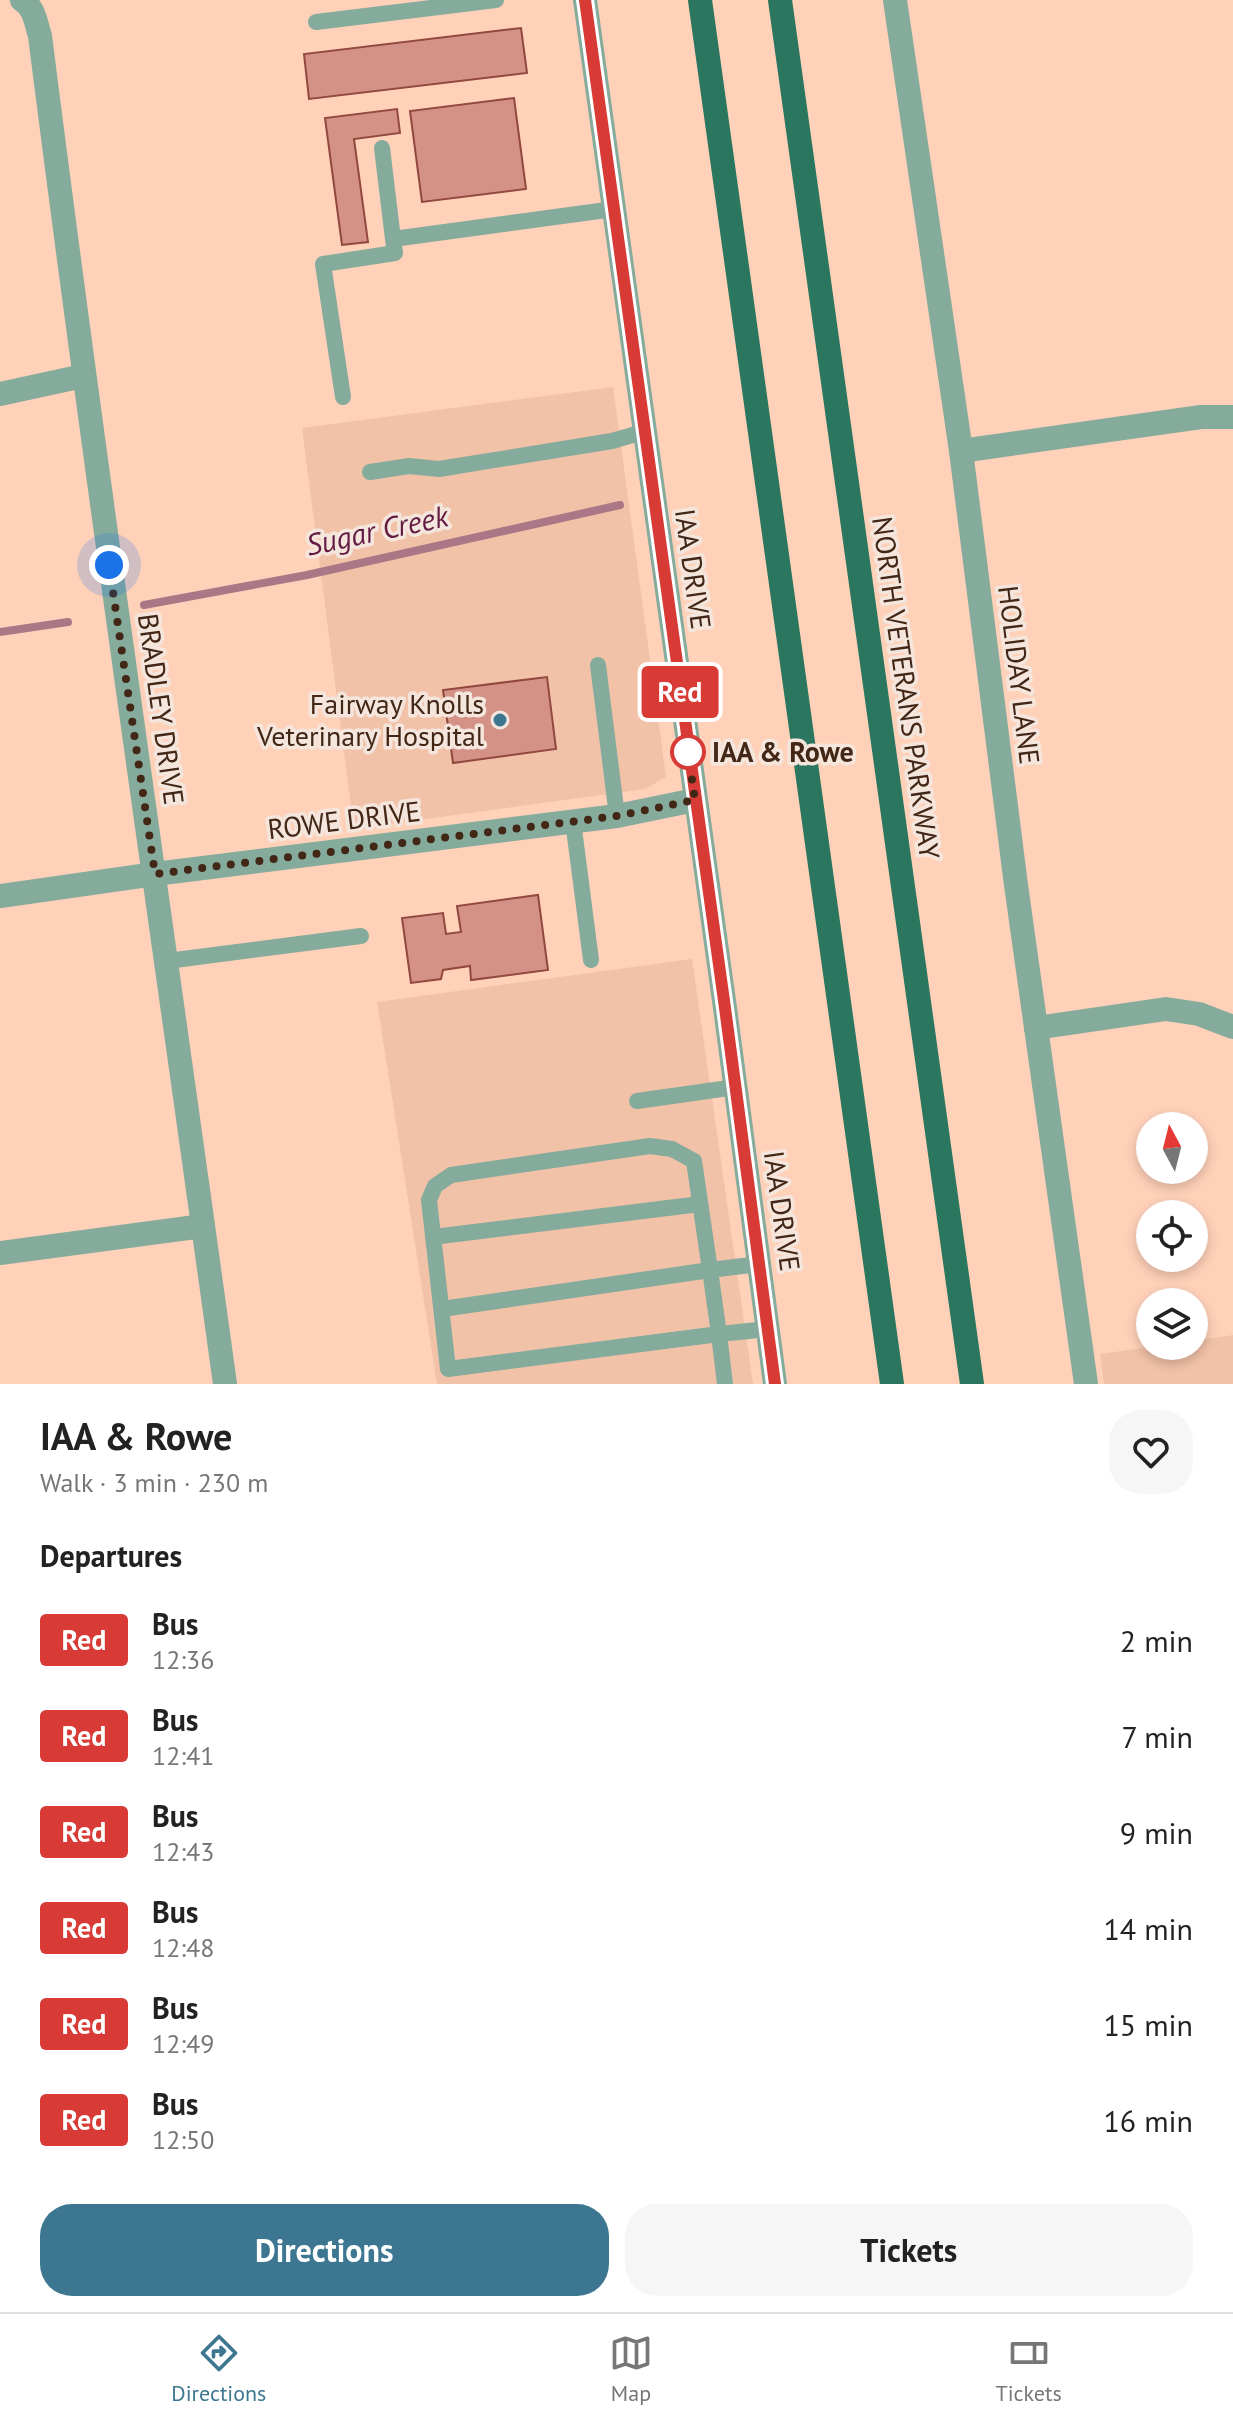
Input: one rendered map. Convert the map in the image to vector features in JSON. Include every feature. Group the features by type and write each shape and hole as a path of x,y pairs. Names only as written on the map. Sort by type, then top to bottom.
{"highway":[{"path":"700,0 892,1384"},
{"name":"NORTH VETERANS PARKWAY","path":"780,0 972,1384"}],"street":[{"name":"BRADLEY DRIVE","path":"22,0 33,14 40,36 83,376 225,1384"},
{"name":"IAA DRIVE","path":"585,0 775,1384"},
{"name":"HOLIDAY LANE","path":"895,0 961,451 1086,1384"},
{"path":"0,394 83,376"},
{"path":"961,451 1201,417 1233,417"},
{"name":"ROWE DRIVE","path":"0,896 617,816 695,800"},
{"path":"1036,1028 1166,1009 1199,1014 1233,1027"},
{"path":"0,1253 203,1226"}],"lane":[{"path":"316,22 496,0"},
{"path":"343,397 323,264 395,253 382,148"},
{"path":"393,239 614,209"},
{"path":"370,472 409,466 439,469 612,441 643,432"},
{"path":"598,665 617,816"},
{"path":"573,821 591,960"},
{"path":"167,961 361,936"},
{"path":"637,1101 736,1087"},
{"path":"725,1384 719,1334 694,1161 672,1149 650,1146 451,1175 435,1186 429,1200 448,1369 719,1334 768,1329"},
{"path":"433,1237 700,1204"},
{"path":"442,1309 759,1264"}],"shaded area":[{"path":"613,387 666,777 645,789 354,829 302,428"},
{"path":"692,959 753,1384 437,1384 377,1002"},
{"path":"1233,1335 1233,1384 1104,1384 1100,1354 1136,1349 1136,1360 1208,1360 1208,1339"}],"building":[{"path":"521,28 527,73 309,99 304,54"},
{"path":"514,98 526,189 422,202 410,111"},
{"path":"397,109 400,133 354,139 368,242 342,245 325,118"},
{"name":"Fairway Knolls Veterinary Hospital","path":"547,677 556,749 453,763 443,690"},
{"path":"538,895 548,970 471,980 470,966 443,970 441,979 411,983 402,918 443,913 446,934 461,932 457,906"}],"waterway":[{"name":"Sugar Creek","path":"144,605 307,575 620,505"},
{"name":"Sugar Creek","path":"0,632 68,622"}],"bus line":[{"name":"Red","path":"585,0 775,1384"}],"place":[{"name":"Fairway Knolls Veterinary Hospital","path":"500,720"},
{"name":"IAA & Rowe","path":"688,752"}],"route":[{"path":"109,565 155,874 617,816 695,800 686,739 688,752"}]}
